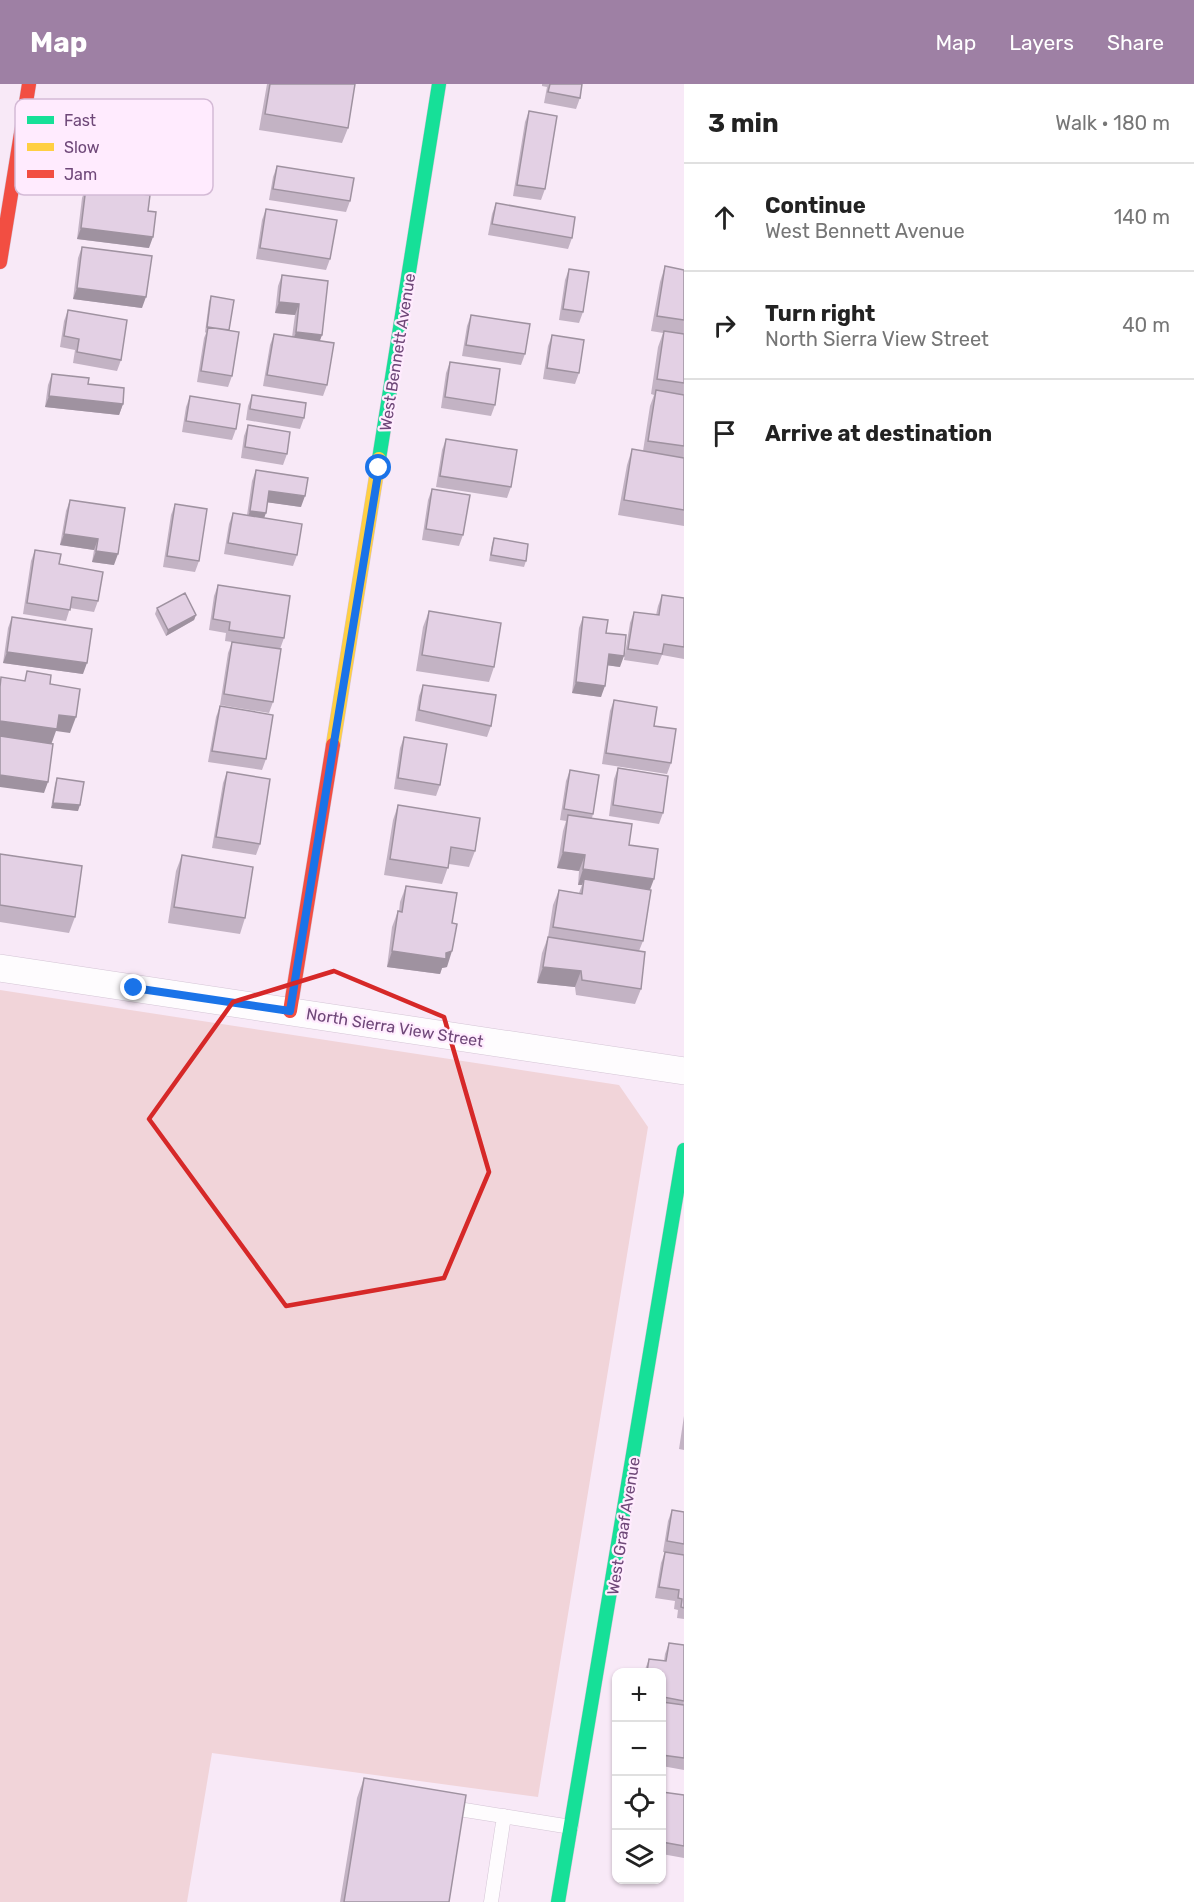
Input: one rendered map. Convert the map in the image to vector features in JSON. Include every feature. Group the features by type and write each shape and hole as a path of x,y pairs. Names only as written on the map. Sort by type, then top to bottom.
{"street":[{"path":"27,99 29,84"},
{"name":"West Bennett Avenue","path":"290,1011 439,84"},
{"path":"0,262 15,170"},
{"name":"North Sierra View Street","path":"0,968 684,1071"},
{"name":"West Graaf Avenue","path":"558,1902 684,1150"}],"lane":[{"path":"436,1806 571,1827"},
{"path":"491,1902 504,1816"}],"highlighted area":[{"path":"334,971 444,1017 489,1172 444,1278 286,1306 149,1119 233,1002"}],"shaded area":[{"path":"0,990 619,1085 648,1127 538,1797 212,1753 187,1902 0,1902"}],"building":[{"path":"270,84 355,84 348,128 265,114"},
{"path":"550,84 582,84 580,98 548,92"},
{"path":"529,111 557,116 545,189 517,185"},
{"path":"277,166 354,178 350,201 273,189"},
{"path":"85,195 150,195 148,211 156,212 153,237 81,228"},
{"path":"496,203 575,217 572,238 492,224"},
{"path":"266,209 337,220 330,259 260,248"},
{"path":"82,247 152,256 146,297 77,288"},
{"path":"665,266 684,270 684,320 657,316"},
{"path":"569,269 589,272 583,312 563,309"},
{"path":"282,275 328,281 322,335 296,332 299,304 279,302"},
{"path":"211,296 234,300 229,330 207,327"},
{"path":"68,310 127,320 121,360 77,352 79,339 64,336"},
{"path":"471,315 530,324 525,354 466,345"},
{"path":"208,327 239,332 232,376 201,371"},
{"path":"664,331 684,334 684,383 657,379"},
{"path":"274,334 334,343 327,385 267,375"},
{"path":"552,335 584,340 579,373 547,368"},
{"path":"450,362 500,369 495,405 445,397"},
{"path":"52,374 89,378 88,384 124,388 123,404 49,396"},
{"path":"656,390 684,395 684,446 648,441"},
{"path":"252,395 306,403 304,418 250,409"},
{"path":"190,396 240,404 236,429 186,421"},
{"path":"248,425 290,432 287,454 245,447"},
{"path":"446,439 517,450 511,487 440,476"},
{"path":"632,449 684,458 684,510 624,500"},
{"path":"256,470 308,478 305,496 269,491 266,513 250,511"},
{"path":"432,489 470,495 463,535 426,529"},
{"path":"70,500 125,508 118,554 96,551 98,539 64,534"},
{"path":"175,504 207,509 199,561 167,556"},
{"path":"233,513 302,524 297,555 228,543"},
{"path":"494,538 528,544 526,561 491,555"},
{"path":"35,550 61,554 59,564 103,572 98,601 72,597 70,610 27,603"},
{"path":"218,585 290,596 284,638 229,630 230,622 213,619"},
{"path":"185,593 196,615 168,630 157,608"},
{"path":"662,595 684,598 684,647 664,644 662,654 628,649 634,612 659,615"},
{"path":"429,611 501,623 494,667 422,655"},
{"path":"12,617 92,629 87,663 7,652"},
{"path":"583,617 608,620 606,633 626,635 624,656 609,654 605,686 576,682"},
{"path":"232,642 281,649 273,702 224,694"},
{"path":"27,671 51,675 50,684 80,689 76,717 59,715 57,729 0,721 1,677 25,681"},
{"path":"423,685 496,695 491,726 419,710"},
{"path":"614,700 657,707 654,726 676,729 671,763 606,753"},
{"path":"220,706 273,715 266,759 212,751"},
{"path":"0,736 53,744 48,782 0,775"},
{"path":"404,737 447,744 440,785 398,778"},
{"path":"618,768 668,776 663,813 613,805"},
{"path":"570,770 599,775 593,814 564,809"},
{"path":"227,772 270,779 260,844 216,837"},
{"path":"57,778 84,782 80,805 53,803"},
{"path":"398,805 480,818 475,851 451,847 448,868 390,859"},
{"path":"568,815 632,824 629,845 658,849 654,879 583,869 585,855 563,852"},
{"path":"0,854 82,866 75,917 0,905"},
{"path":"182,855 253,867 245,918 174,907"},
{"path":"584,879 651,890 643,941 553,927 559,890 582,894"},
{"path":"406,886 457,893 452,923 457,924 452,951 446,953 446,959 392,951 398,911 402,912"},
{"path":"548,937 645,952 641,989 582,980 581,971 543,967"},
{"path":"672,1510 684,1512 684,1544 667,1541"},
{"path":"665,1552 684,1555 684,1608 681,1607 682,1599 678,1598 679,1590 659,1587"},
{"path":"669,1643 684,1645 684,1701 666,1698 666,1668 648,1668 649,1659 666,1661"},
{"path":"666,1703 684,1705 684,1758 666,1756"},
{"path":"364,1778 466,1795 449,1902 344,1902"},
{"path":"666,1793 684,1795 684,1846 666,1843"}],"traffic: fast":[{"path":"379,459 439,84"},
{"path":"558,1902 684,1150"}],"traffic: slow":[{"path":"333,745 379,459"}],"traffic: jam":[{"path":"27,99 29,84"},
{"path":"0,262 15,170"},
{"path":"290,1011 333,745"}],"route":[{"path":"134,988 290,1011 379,468"}]}
